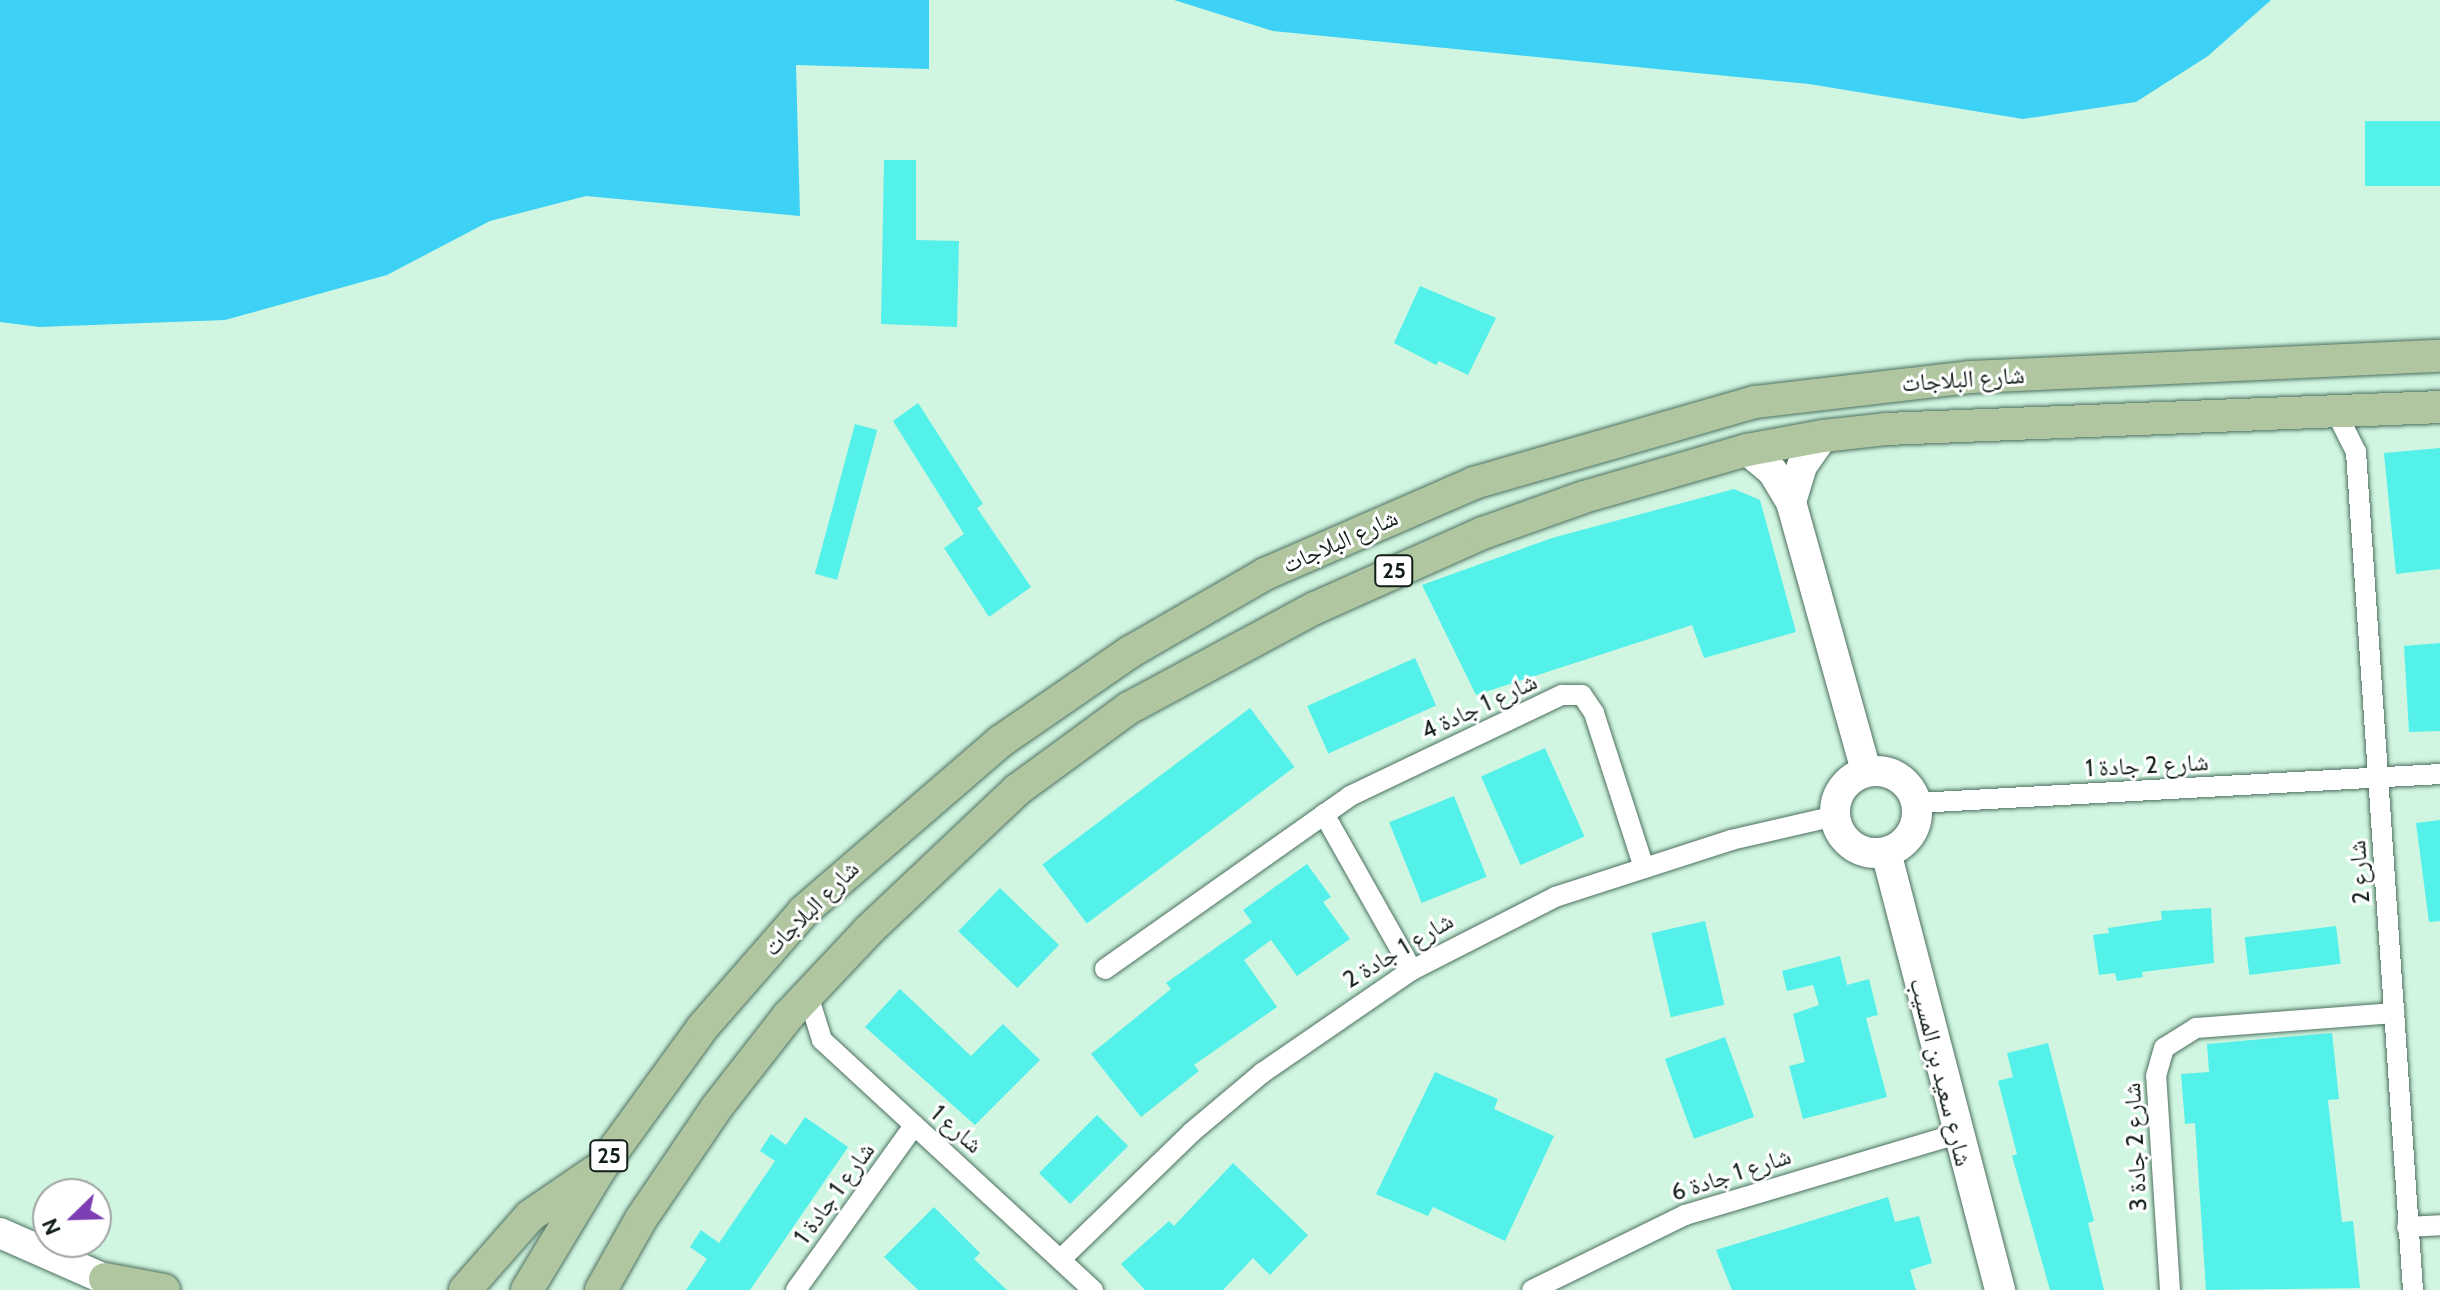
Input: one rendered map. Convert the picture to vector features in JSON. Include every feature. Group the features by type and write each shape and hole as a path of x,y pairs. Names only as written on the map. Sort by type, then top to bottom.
{"main road":[{"name":"شارع البلاجات","path":"527,1290 600,1169 702,1028 768,948 842,875 940,790 1065,696 1143,644 1265,574 1386,519 1529,465 1701,415 1814,393 1971,377 2440,356"},
{"name":"شارع البلاجات","path":"609,1283 641,1219 717,1107 808,995 1017,790 1129,708 1315,608 1483,533 1747,450 1823,436 2334,408 2440,407"},
{"path":"465,1290 530,1216 600,1169"},
{"path":"117,1284 164,1290"}],"street":[{"name":"شارع 2","path":"2334,408 2356,452 2413,1290"},
{"name":"شارع 2","path":"2356,452 2373,408"},
{"path":"1791,502 1802,466 1823,436"},
{"path":"1747,450 1773,472 1791,502 1866,771"},
{"name":"شارع 1 جادة 4","path":"1105,969 1366,787 1562,695 1582,695 1594,713 1644,868"},
{"path":"1866,771 1898,776 1917,803 1912,834 1886,852 1853,846 1835,816 1846,783 1866,771"},
{"name":"شارع 2 جادة 1","path":"1917,803 2379,780 2440,774"},
{"path":"1324,814 1412,970"},
{"name":"شارع 1 جادة 2","path":"1061,1259 1158,1163 1262,1073 1412,970 1555,897 1731,840 1835,816"},
{"name":"شارع سعيد بن المسيب","path":"1886,852 1956,1134 2000,1290"},
{"name":"شارع 1","path":"808,995 822,1040 1093,1290"},
{"name":"شارع 2 جادة 3","path":"2170,1290 2156,1076 2164,1048 2196,1028 2394,1013"},
{"name":"شارع 1 جادة 1","path":"796,1290 914,1126"},
{"name":"شارع 1 جادة 6","path":"1532,1290 1685,1215 1956,1134"},
{"path":"2407,1227 2440,1225"},
{"path":"0,1233 117,1284"}],"water":[{"path":"0,0 929,0 929,69 796,65 800,216 586,196 490,221 387,275 225,320 39,327 0,322"},
{"path":"1174,0 2271,0 2208,56 2136,102 2023,119 1809,84 1273,31"}],"building":[{"path":"2365,121 2440,121 2440,186 2365,186"},
{"path":"884,160 916,160 916,240 959,241 957,327 881,324"},
{"path":"1420,286 1496,318 1468,375 1439,361 1436,365 1394,343"},
{"path":"918,403 983,504 977,508 1031,587 989,617 944,548 964,534 893,421"},
{"path":"855,424 877,430 837,580 815,574"},
{"path":"2440,448 2440,569 2396,574 2384,453"},
{"path":"1734,489 1760,500 1796,632 1704,658 1692,625 1476,695 1422,585 1552,538"},
{"path":"2440,643 2440,731 2409,732 2404,646"},
{"path":"1415,658 1436,706 1328,753 1307,706"},
{"path":"1250,708 1295,767 1087,924 1042,864"},
{"path":"1545,748 1584,837 1521,865 1481,776"},
{"path":"1454,796 1487,877 1422,903 1389,822"},
{"path":"2440,820 2440,921 2429,922 2416,823"},
{"path":"1307,864 1331,897 1323,902 1350,939 1297,976 1271,940 1244,960 1277,1007 1194,1065 1199,1071 1141,1117 1091,1054 1171,989 1166,983 1252,922 1243,910"},
{"path":"1000,888 1059,945 1017,988 958,931"},
{"path":"2211,908 2214,963 2142,972 2143,977 2117,981 2115,973 2099,975 2093,935 2109,933 2108,928 2162,920 2161,911"},
{"path":"1705,921 1724,1005 1671,1017 1651,933"},
{"path":"2336,926 2341,964 2249,975 2245,937"},
{"path":"1840,956 1847,985 1869,979 1878,1015 1866,1018 1887,1097 1803,1119 1789,1066 1805,1062 1793,1014 1819,1005 1813,985 1787,991 1782,971"},
{"path":"900,989 971,1056 1003,1024 1040,1060 975,1125 865,1027"},
{"path":"2332,1033 2339,1099 2328,1100 2342,1222 2353,1221 2360,1288 2206,1290 2195,1123 2185,1124 2181,1074 2209,1072 2207,1044"},
{"path":"1725,1037 1754,1117 1694,1139 1665,1059"},
{"path":"2048,1043 2094,1221 2088,1223 2104,1290 2050,1290 2012,1156 2017,1154 1998,1081 2013,1077 2007,1053"},
{"path":"1435,1072 1498,1099 1494,1109 1554,1136 1505,1241 1433,1207 1428,1216 1376,1194"},
{"path":"1097,1115 1128,1146 1070,1204 1039,1173"},
{"path":"805,1117 848,1147 750,1290 686,1290 707,1259 690,1247 701,1230 719,1243 775,1161 760,1151 771,1134 786,1145"},
{"path":"1233,1163 1308,1235 1270,1275 1253,1258 1223,1290 1145,1290 1121,1264 1169,1221 1174,1226"},
{"path":"1888,1197 1895,1222 1919,1216 1932,1263 1910,1270 1916,1290 1732,1290 1716,1250"},
{"path":"934,1207 980,1253 974,1259 1007,1290 918,1290 884,1257"}]}
